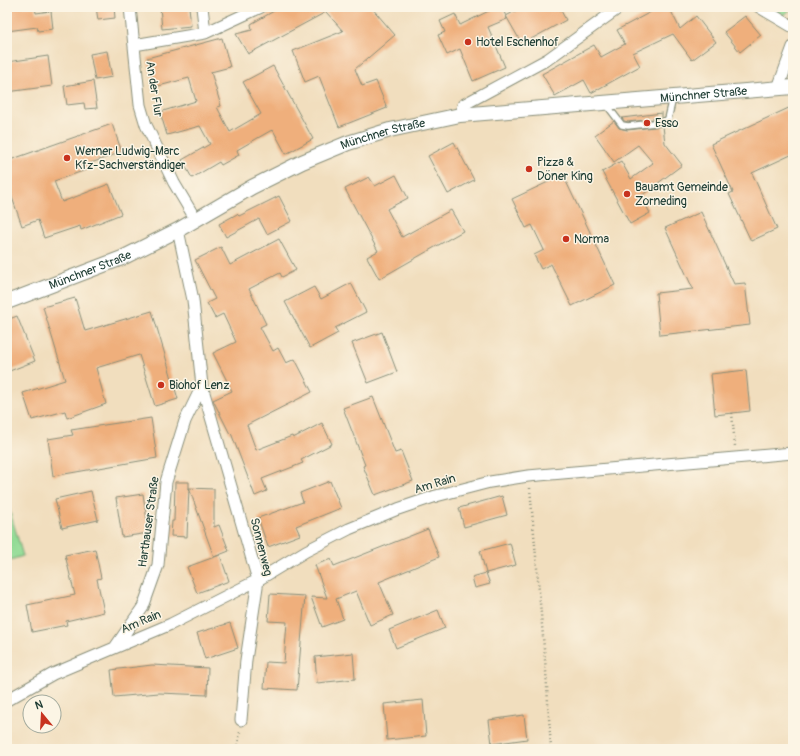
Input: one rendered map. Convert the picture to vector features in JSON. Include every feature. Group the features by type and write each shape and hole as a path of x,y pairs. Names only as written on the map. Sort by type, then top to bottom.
{"street":[{"name":"An der Flur","path":"130,7 140,105 146,126 174,183 196,220"},
{"path":"202,7 205,33"},
{"path":"134,45 205,33 261,7"},
{"path":"460,115 463,105 548,59 620,7"},
{"path":"759,7 793,27"},
{"path":"778,88 793,47"},
{"name":"Münchner Straße","path":"7,302 122,258 178,230 252,187 333,149 390,130 460,115 606,104 793,87"},
{"path":"178,230 193,300 202,386"},
{"name":"Sonnenweg","path":"202,386 258,580 246,660 242,720"},
{"name":"Harthauser Straße","path":"115,647 143,607 158,565 166,482 185,421 202,386"},
{"name":"Am Rain","path":"115,647 171,624 258,580 306,551 349,529 398,509 490,482 528,476 793,453"},
{"path":"7,700 53,674 115,647"}],"lane":[{"path":"606,104 622,125 628,126 663,122 668,119 674,98"}],"path":[{"path":"732,413 735,450"},
{"path":"530,493 546,671 551,749"},
{"path":"237,749 242,720"}],"green space":[{"path":"769,7 793,7 793,8 783,15"},
{"path":"7,501 23,556 7,561"}],"building":[{"path":"7,7 35,7 36,13 51,11 53,29 38,31 37,27 7,31"},
{"path":"96,7 114,7 115,18 98,20"},
{"path":"160,7 189,7 191,26 162,29"},
{"path":"281,7 371,7 395,35 355,69 362,86 376,81 387,108 339,127 319,76 305,82 293,51 343,31 326,12 248,54 236,34 252,30 251,24"},
{"name":"Hotel Eschenhof","path":"497,7 502,7 507,19 488,27 505,67 473,81 460,49 447,55 438,35 445,32 440,21 455,14 460,25"},
{"path":"523,7 559,7 566,20 522,44 506,16"},
{"path":"660,7 669,7 680,29 696,16 716,42 692,60 673,34 633,53 640,66 591,93 584,80 555,96 542,74 594,45 601,57 625,44 617,30"},
{"path":"745,16 761,35 740,52 724,32"},
{"path":"222,38 230,67 211,72 221,106 217,107 230,132 261,114 243,82 273,66 313,139 286,154 273,130 237,150 239,155 221,165 219,162 192,178 182,160 210,144 200,126 167,135 160,112 196,101 189,78 155,87 147,58"},
{"path":"107,51 112,77 95,80 90,54"},
{"path":"48,56 52,86 7,92 7,62"},
{"path":"93,81 97,108 85,109 84,103 67,105 64,86"},
{"path":"793,106 793,154 752,173 777,229 751,241 729,194 733,192 711,144"},
{"path":"662,113 662,118 628,122 624,121 622,118"},
{"path":"614,121 619,128 627,130 663,126 665,143 682,165 641,196 650,213 630,224 602,172 621,161 631,179 653,163 638,145 614,162 595,135"},
{"path":"112,124 122,152 88,164 89,169 54,181 62,202 109,184 121,214 81,230 80,226 44,238 38,220 22,226 7,183 7,161"},
{"path":"454,142 474,180 448,194 428,156"},
{"path":"396,175 408,198 387,209 402,237 451,210 463,231 379,279 367,257 378,251 345,189 369,177 375,186"},
{"name":"Norma","path":"563,175 615,285 572,306 551,264 541,269 534,255 544,250 532,225 526,228 512,199"},
{"path":"279,196 292,221 267,234 259,219 226,237 219,224 237,214 239,216"},
{"path":"701,212 734,284 745,283 750,325 660,335 656,293 693,289 665,228"},
{"path":"279,239 296,270 282,277 280,273 249,289 266,324 260,327 273,351 278,348 286,363 295,359 312,392 247,425 256,450 292,436 293,438 322,423 332,444 301,460 303,463 262,479 267,491 255,496 231,433 230,434 213,400 232,391 213,353 236,342 223,314 215,318 207,303 215,299 195,260 221,247 230,265"},
{"path":"351,283 366,312 335,328 338,333 310,348 285,302 314,287 321,299"},
{"path":"75,298 85,331 152,311 178,399 155,406 139,355 96,368 106,404 67,418 65,411 32,420 23,393 65,380 43,307"},
{"path":"17,316 35,361 7,372 7,320"},
{"path":"382,332 397,372 368,383 352,343"},
{"path":"746,370 750,411 715,415 711,374"},
{"path":"373,397 395,453 401,451 413,481 375,495 363,466 365,465 343,408"},
{"path":"151,418 157,458 53,476 48,439 73,435 71,430"},
{"path":"330,481 341,508 296,526 300,535 268,547 258,518 303,502 300,493"},
{"path":"175,482 189,482 187,537 171,536 172,521 174,521"},
{"path":"189,488 214,489 214,527 219,525 229,551 214,557"},
{"path":"91,491 98,520 62,528 55,499"},
{"path":"143,494 149,533 122,537 116,498"},
{"path":"502,496 507,515 464,527 459,508"},
{"path":"428,529 439,557 379,582 393,615 370,625 356,591 336,599 343,619 322,627 311,597 327,598 315,565 331,559 334,566"},
{"path":"510,543 516,565 486,573 480,551"},
{"path":"95,549 101,578 97,579 104,612 66,621 67,625 32,632 27,605 75,595 65,555"},
{"path":"220,555 229,581 197,593 187,567"},
{"path":"486,573 490,584 475,588 472,577"},
{"path":"270,594 305,596 297,690 264,688 266,662 284,663 287,622 268,621"},
{"path":"438,610 445,628 396,648 389,630"},
{"path":"230,623 238,648 205,659 197,633"},
{"path":"353,653 355,679 317,683 315,657"},
{"path":"152,665 208,668 207,695 159,693 114,697 111,670"},
{"path":"423,700 426,736 387,740 384,704"},
{"path":"524,715 527,739 492,744 489,720"}],"place":[{"name":"Hotel Eschenhof","path":"468,42"},
{"name":"Esso","path":"647,123"},
{"name":"Werner Ludwig-Marc Kfz-Sachverständiger","path":"67,158"},
{"name":"Pizza & Döner King","path":"529,169"},
{"name":"Bauamt Gemeinde Zorneding","path":"627,194"},
{"name":"Norma","path":"566,239"},
{"name":"Biohof Lenz","path":"161,385"}]}
